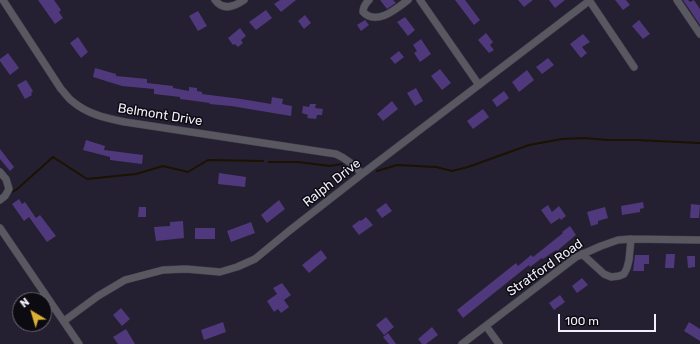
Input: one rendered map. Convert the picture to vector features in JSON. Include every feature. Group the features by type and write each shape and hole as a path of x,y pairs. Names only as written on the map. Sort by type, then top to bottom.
{"street":[{"name":"Belmont Drive","path":"3,0 62,89 71,100 84,110 101,117 124,122 336,154 351,162 362,174"},
{"path":"215,0 224,8 231,7 244,0"},
{"path":"369,0 363,8 363,12 367,16 380,18 408,0"},
{"path":"420,0 479,85"},
{"name":"Ralph Drive","path":"64,321 98,296 126,280 163,270 186,269 220,272 256,259 362,174 589,0"},
{"path":"589,0 634,67"},
{"path":"677,0 700,34"},
{"path":"0,172 6,179 9,189 2,198"},
{"path":"0,228 79,344"},
{"path":"582,254 604,274 611,277 619,276 624,274 627,268 631,239"},
{"name":"Stratford Road","path":"462,344 582,254 618,240 700,240"},
{"path":"486,326 499,344"}],"building":[{"path":"38,0 54,0 61,10 59,12 63,18 55,24"},
{"path":"280,0 296,0 281,12 274,4"},
{"path":"380,0 393,0 396,3 387,9"},
{"path":"455,0 465,0 480,20 474,25"},
{"path":"518,0 533,0 524,7"},
{"path":"549,0 565,0 555,8"},
{"path":"615,0 626,0 630,5 623,10"},
{"path":"683,0 688,0 690,2 694,0 700,9 700,25"},
{"path":"266,10 272,18 256,30 249,22"},
{"path":"198,11 207,26 198,31 189,16"},
{"path":"305,15 311,23 304,29 298,21"},
{"path":"405,17 415,30 408,36 397,22"},
{"path":"365,20 369,25 361,31 357,25"},
{"path":"639,20 650,34 643,39 632,26"},
{"path":"240,28 246,36 241,40 243,43 238,47 235,44 233,45 228,38"},
{"path":"486,33 493,42 490,45 494,50 489,53 478,40"},
{"path":"583,34 590,42 582,47 587,53 581,58 570,44"},
{"path":"78,37 88,52 81,58 70,43"},
{"path":"421,39 431,54 420,62 414,53 417,51 413,45"},
{"path":"399,51 404,57 395,64 390,58"},
{"path":"8,53 19,68 10,75 0,61 0,59"},
{"path":"548,58 554,65 542,74 536,67"},
{"path":"95,68 116,74 116,76 147,79 147,83 173,86 173,88 189,91 189,87 197,88 197,91 202,92 202,94 271,104 272,97 283,99 282,104 292,106 291,116 154,94 154,89 122,86 93,77"},
{"path":"440,69 451,83 442,90 431,76"},
{"path":"527,70 534,80 519,92 512,82"},
{"path":"26,80 33,91 31,93 32,95 25,99 17,85"},
{"path":"416,88 423,101 415,106 407,93"},
{"path":"504,91 509,98 497,107 492,100"},
{"path":"392,101 398,109 383,121 377,114"},
{"path":"310,104 316,104 315,108 323,109 322,115 317,115 316,119 307,118 308,115 302,113 303,106 309,107"},
{"path":"483,109 489,117 473,129 467,121"},
{"path":"86,140 105,146 104,150 143,155 142,164 110,160 110,157 83,150"},
{"path":"0,149 14,167 10,171 0,159"},
{"path":"219,173 246,177 245,187 218,184"},
{"path":"19,199 22,204 25,202 36,218 40,215 56,236 47,242 29,217 24,221 12,204"},
{"path":"279,200 285,209 267,223 261,215"},
{"path":"643,202 644,208 640,209 640,212 622,215 621,206"},
{"path":"386,203 392,211 382,218 376,210"},
{"path":"691,204 700,205 699,218 690,218"},
{"path":"548,205 552,212 559,206 566,216 551,224 541,210"},
{"path":"139,207 146,207 146,217 138,217"},
{"path":"605,207 608,218 598,221 598,224 591,226 587,212"},
{"path":"366,217 373,225 359,235 352,226"},
{"path":"183,221 184,238 156,241 154,227 170,226 170,222"},
{"path":"251,222 255,233 231,242 227,231"},
{"path":"570,226 576,235 557,251 556,250 543,259 542,258 530,267 529,265 463,318 457,310 516,263 518,266 531,255 533,257"},
{"path":"195,228 215,228 215,239 195,239"},
{"path":"321,250 327,258 309,273 302,265"},
{"path":"666,254 675,254 674,268 665,268"},
{"path":"635,255 649,255 649,264 644,264 644,271 633,271"},
{"path":"687,256 695,256 695,267 688,268"},
{"path":"582,278 588,285 577,293 572,286"},
{"path":"282,283 291,295 284,300 289,307 281,313 278,309 274,312 267,301 277,294 273,288"},
{"path":"560,295 565,302 554,310 549,303"},
{"path":"121,308 130,319 122,326 113,315"},
{"path":"386,317 394,327 384,335 376,325"},
{"path":"223,322 226,332 204,340 201,330"},
{"path":"689,322 700,329 700,341 684,331"},
{"path":"432,327 438,335 426,344 422,344 418,339"},
{"path":"126,329 135,344 118,344 113,337"},
{"path":"388,333 396,344 389,344 383,337"}],"waterway":[{"path":"377,171 397,165 436,167 452,171 468,167 529,145 562,139 584,138 700,143"},
{"path":"11,192 16,190 53,157 87,179 136,174 163,166 188,172 208,160 263,161"},
{"path":"269,162 298,162 330,166 342,164"}]}
